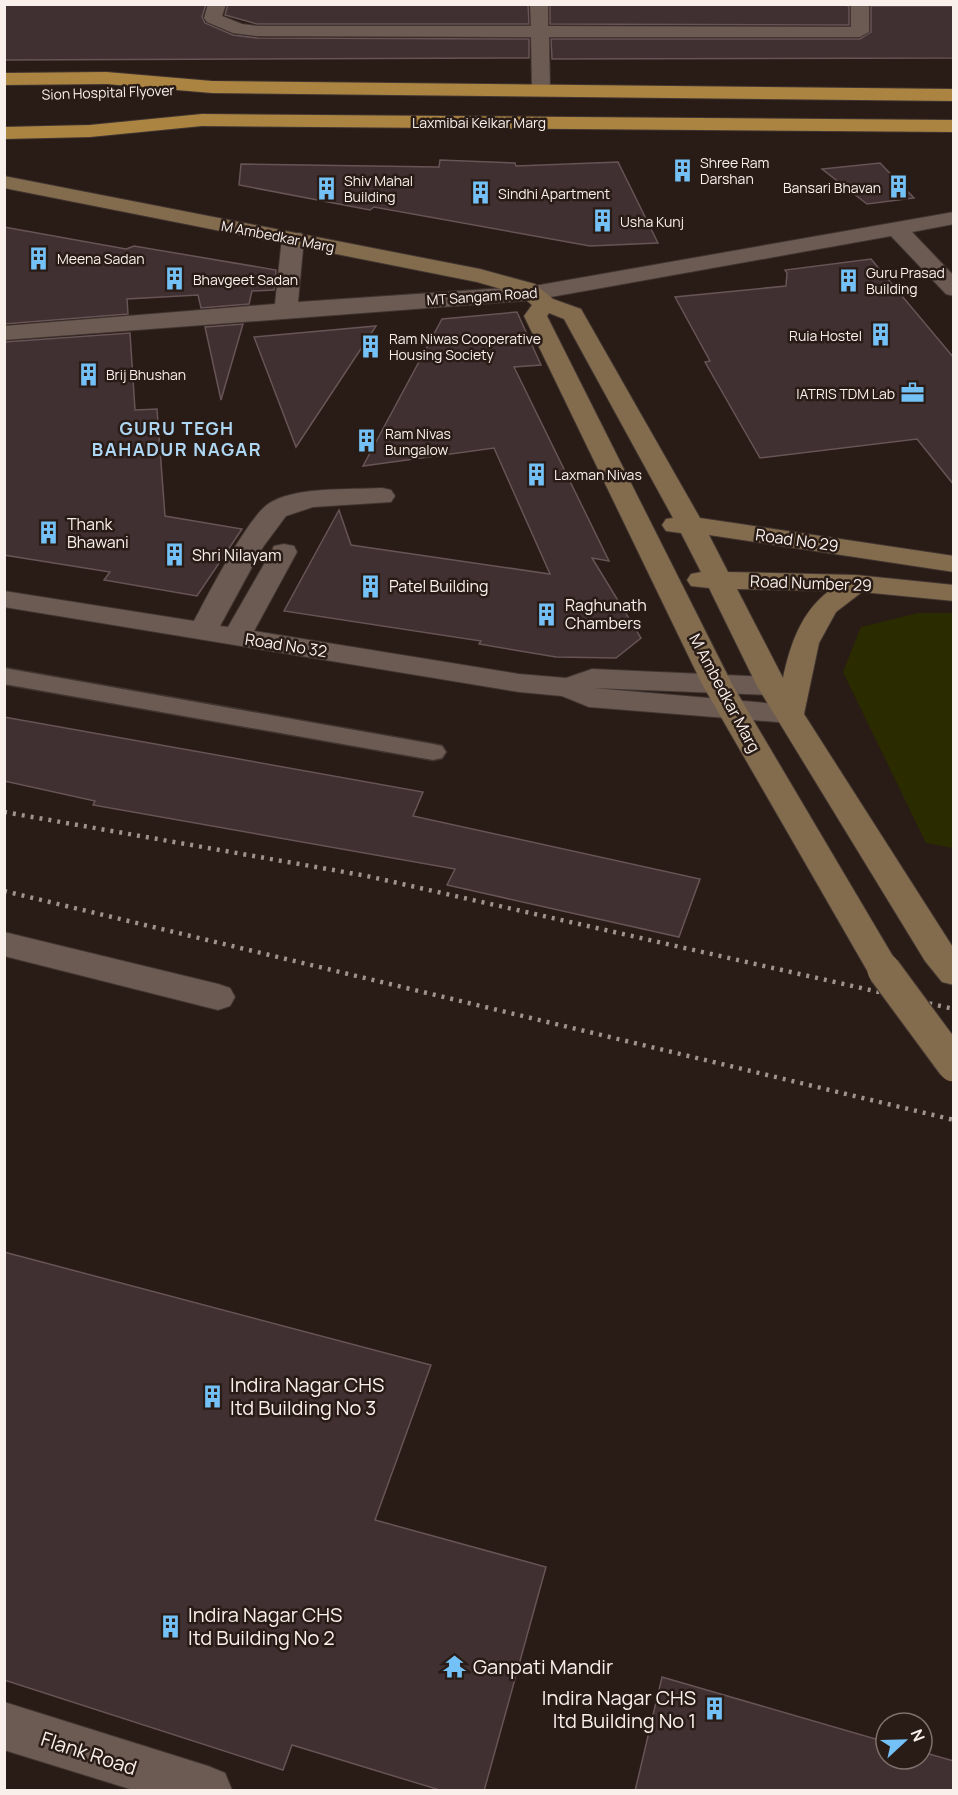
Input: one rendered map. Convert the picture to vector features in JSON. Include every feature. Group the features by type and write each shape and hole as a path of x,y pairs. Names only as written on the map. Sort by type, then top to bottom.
{"highway":[{"name":"Laxmibai Kelkar Marg","path":"4,79 106,78 212,87 954,95"},
{"name":"Sion Hospital Flyover","path":"39,113 212,87"},
{"name":"Sion Hospital Flyover","path":"4,96 98,104 202,120"},
{"name":"Laxmibai Kelkar Marg","path":"4,133 90,131 202,120 954,126"}],"main road":[{"name":"M Ambedkar Marg","path":"4,182 480,276 511,284 573,314 690,524 772,686 945,963"},
{"name":"M Ambedkar Marg","path":"539,299 536,316 725,697 884,970 954,1065"},
{"name":"Road No 29","path":"640,525 690,524 954,564"},
{"name":"Road Number 29","path":"668,581 718,579 856,583 954,593"},
{"path":"789,714 805,643 825,607 856,583"}],"street":[{"path":"217,4 213,18 221,23 257,31 860,32 860,4"},
{"path":"539,4 541,90"},
{"name":"MT Sangam Road","path":"4,333 286,310 539,299 954,218"},
{"path":"896,228 954,289"},
{"path":"286,310 292,238"},
{"path":"194,630 277,510 298,502 382,496"},
{"path":"194,630 237,543"},
{"path":"237,637 284,552"},
{"name":"Road No 32","path":"4,599 519,683 569,687 589,698 725,697 772,686"},
{"name":"Road No 32","path":"725,697 789,714"},
{"path":"4,944 218,997"},
{"name":"Flank Road","path":"4,1726 208,1791"}],"lane":[{"path":"4,676 433,752"}],"green space":[{"path":"918,613 953,613 953,848 926,843 843,672 861,627"}],"building":[{"path":"4,4 206,4 202,17 205,23 233,35 257,38 529,39 529,58 4,60"},
{"path":"228,4 528,4 529,24 257,24 225,15"},
{"path":"550,4 839,4 849,6 849,25 550,24"},
{"path":"871,6 954,6 954,58 552,59 551,39 860,39 871,32"},
{"path":"440,160 515,163 516,166 618,162 658,243 590,246 374,207 370,210 239,185 241,164 439,167"},
{"path":"880,163 914,198 867,204 822,169"},
{"path":"4,227 126,249 134,246 276,270 274,290 252,291 249,304 201,308 198,295 127,299 128,314 4,324"},
{"path":"871,259 954,358 954,485 917,439 760,458 705,362 710,361 675,297 786,286 787,273 785,270"},
{"path":"517,312 541,365 514,367 609,561 592,558 641,638 616,658 556,657 479,644 481,641 284,611 339,510 351,545 550,574 494,448 363,466 442,319"},
{"path":"243,324 221,400 205,327"},
{"path":"376,326 296,447 254,337"},
{"path":"130,333 135,410 157,409 165,516 242,529 197,596 104,580 110,572 4,555 4,342"},
{"path":"4,717 423,792 413,816 700,879 679,937 447,885 455,869 93,805 95,801 4,781"},
{"path":"4,1252 431,1365 375,1520 546,1567 484,1791 443,1791 292,1745 283,1770 4,1680"},
{"name":"Indira Nagar CHS ltd Building No 1","path":"662,1677 874,1739 874,1771 934,1771 934,1755 954,1761 954,1791 635,1791"}],"railway":[{"path":"4,812 367,876 954,1009"},
{"path":"4,891 954,1120"}],"place":[{"name":"Shree Ram Darshan","path":"682,170"},
{"name":"Bansari Bhavan","path":"899,187"},
{"name":"Shiv Mahal Building","path":"326,188"},
{"name":"Sindhi Apartment","path":"480,193"},
{"name":"Usha Kunj","path":"602,221"},
{"name":"Meena Sadan","path":"39,258"},
{"name":"Bhavgeet Sadan","path":"175,279"},
{"name":"Guru Prasad Building","path":"848,280"},
{"name":"Ruia Hostel","path":"880,335"},
{"name":"Ram Niwas Cooperative Housing Society","path":"371,346"},
{"name":"Brij Bhushan","path":"88,374"},
{"name":"IATRIS TDM Lab","path":"913,393"},
{"name":"Ram Nivas Bungalow","path":"367,441"},
{"name":"Laxman Nivas","path":"536,474"},
{"name":"Thank Bhawani","path":"49,533"},
{"name":"Shri Nilayam","path":"174,555"},
{"name":"Patel Building","path":"371,586"},
{"name":"Raghunath Chambers","path":"547,614"},
{"name":"Indira Nagar CHS ltd Building No 3","path":"212,1396"},
{"name":"Indira Nagar CHS ltd Building No 2","path":"170,1626"},
{"name":"Ganpati Mandir","path":"455,1666"},
{"name":"Indira Nagar CHS ltd Building No 1","path":"714,1709"}],"district":[{"name":"GURU TEGH BAHADUR NAGAR","path":"177,438"}]}
